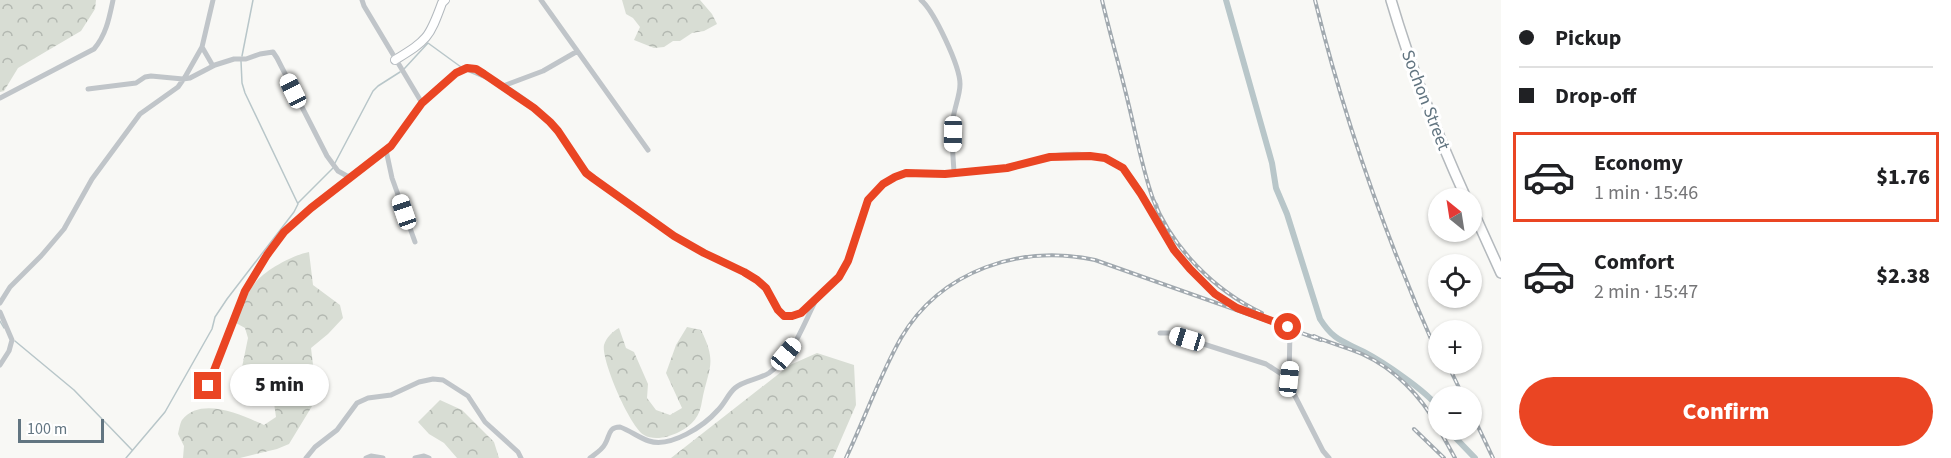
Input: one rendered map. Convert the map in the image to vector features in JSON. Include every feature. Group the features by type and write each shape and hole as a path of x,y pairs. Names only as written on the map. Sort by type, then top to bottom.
{"main road":[{"name":"Sochon Street","path":"1392,0 1431,118 1462,188"},
{"path":"1482,231 1501,273"}],"street":[{"path":"0,98 94,49 102,40 109,23 112,0"},
{"path":"0,303 10,287 64,229 92,179 135,120 178,87 183,80 202,47 213,0"},
{"path":"362,0 422,103"},
{"path":"395,60 422,43 431,33 445,0"},
{"path":"541,0 648,150"},
{"path":"921,0 929,7 960,79 953,121 954,172"},
{"path":"202,47 213,66"},
{"path":"88,89 136,83 151,76 183,80 234,59 246,59 273,52 327,156 347,176 352,176"},
{"path":"503,86 543,71 576,52"},
{"path":"208,386 245,291 284,232 386,150 398,138 422,103 456,73 464,69 476,69 534,108 550,122 586,173 674,236 757,280 766,288 778,310 784,316 801,313 839,277 848,261 868,200 874,192 895,177 906,173 929,174 1007,168 1050,157 1105,158 1123,168 1174,250 1215,294 1237,308 1288,327 1290,330 1289,379 1294,394 1323,451 1329,458"},
{"path":"386,150 392,178 415,242"},
{"path":"1156,205 1158,221"},
{"path":"590,458 605,445 611,430 616,427 651,442 663,444 672,442 708,419 737,386 758,379 776,367 795,343 816,300"},
{"path":"0,312 12,340 9,351 0,365"},
{"path":"1160,333 1169,333 1266,364 1289,379"},
{"path":"306,458 315,447 337,430 357,403 368,398 391,395 419,382 443,380 468,396 485,422 518,452 521,458"},
{"path":"366,458 371,456 383,458"},
{"path":"415,458 424,456 429,458"}],"green space":[{"path":"0,0 96,0 95,9 81,31 18,68 4,91 0,92"},
{"path":"622,0 700,0 717,24 704,31 692,33 680,41 673,41 664,47 654,48 634,40 640,27 633,18 626,14"},
{"path":"309,252 313,285 340,305 343,318 311,348 317,398 289,444 240,458 183,458 184,446 178,434 182,420 190,413 210,408 233,413 264,425 276,417 274,403 246,392 240,377 248,338 245,328 236,323 246,297 265,273 295,256"},
{"path":"687,327 701,330 709,351 709,373 700,411 692,423 679,432 662,438 648,437 638,429 624,407 607,364 604,345 610,335 619,328 626,348 634,352 648,384 647,398 656,410 670,415 682,408 666,373 676,345"},
{"path":"817,353 854,365 856,405 833,458 671,458 790,365"},
{"path":"440,400 462,410 494,442 499,458 457,458 444,443 429,434 418,422"}],"waterway":[{"path":"242,56 253,0"},
{"path":"1226,0 1272,163 1276,188 1287,214 1320,319 1335,336 1392,369 1428,396"},
{"path":"404,69 428,43 461,67"},
{"path":"126,458 165,412 212,329 215,317 298,204 245,93 241,61"},
{"path":"465,70 491,81"},
{"path":"335,163 373,91 400,72"},
{"path":"298,203 333,168"},
{"path":"0,321 4,328"},
{"path":"15,341 74,390 132,450"},
{"path":"1458,440 1475,458"}],"railway":[{"path":"1102,0 1146,175 1161,217 1183,251 1197,266 1228,293 1262,313"},
{"path":"1315,0 1354,136 1401,269 1428,332"},
{"path":"846,458 893,353 918,314 960,279 1012,260 1039,256 1067,256 1095,260 1321,340"},
{"path":"1314,336 1362,354 1385,367 1406,384 1428,411"},
{"path":"1452,374 1458,386"},
{"path":"1414,429 1444,458"},
{"path":"1482,435 1493,458"},
{"path":"1445,440 1455,458"}],"route":[{"path":"208,386 245,291 284,232 391,146 427,97 456,73 467,68 476,69 534,108 558,131 586,173 642,215 689,245 744,272 762,284 784,316 801,313 839,277 848,261 868,200 883,184 895,177 906,173 945,174 1007,168 1068,155 1105,158 1123,168 1174,250 1215,294 1237,308 1288,327"}]}
